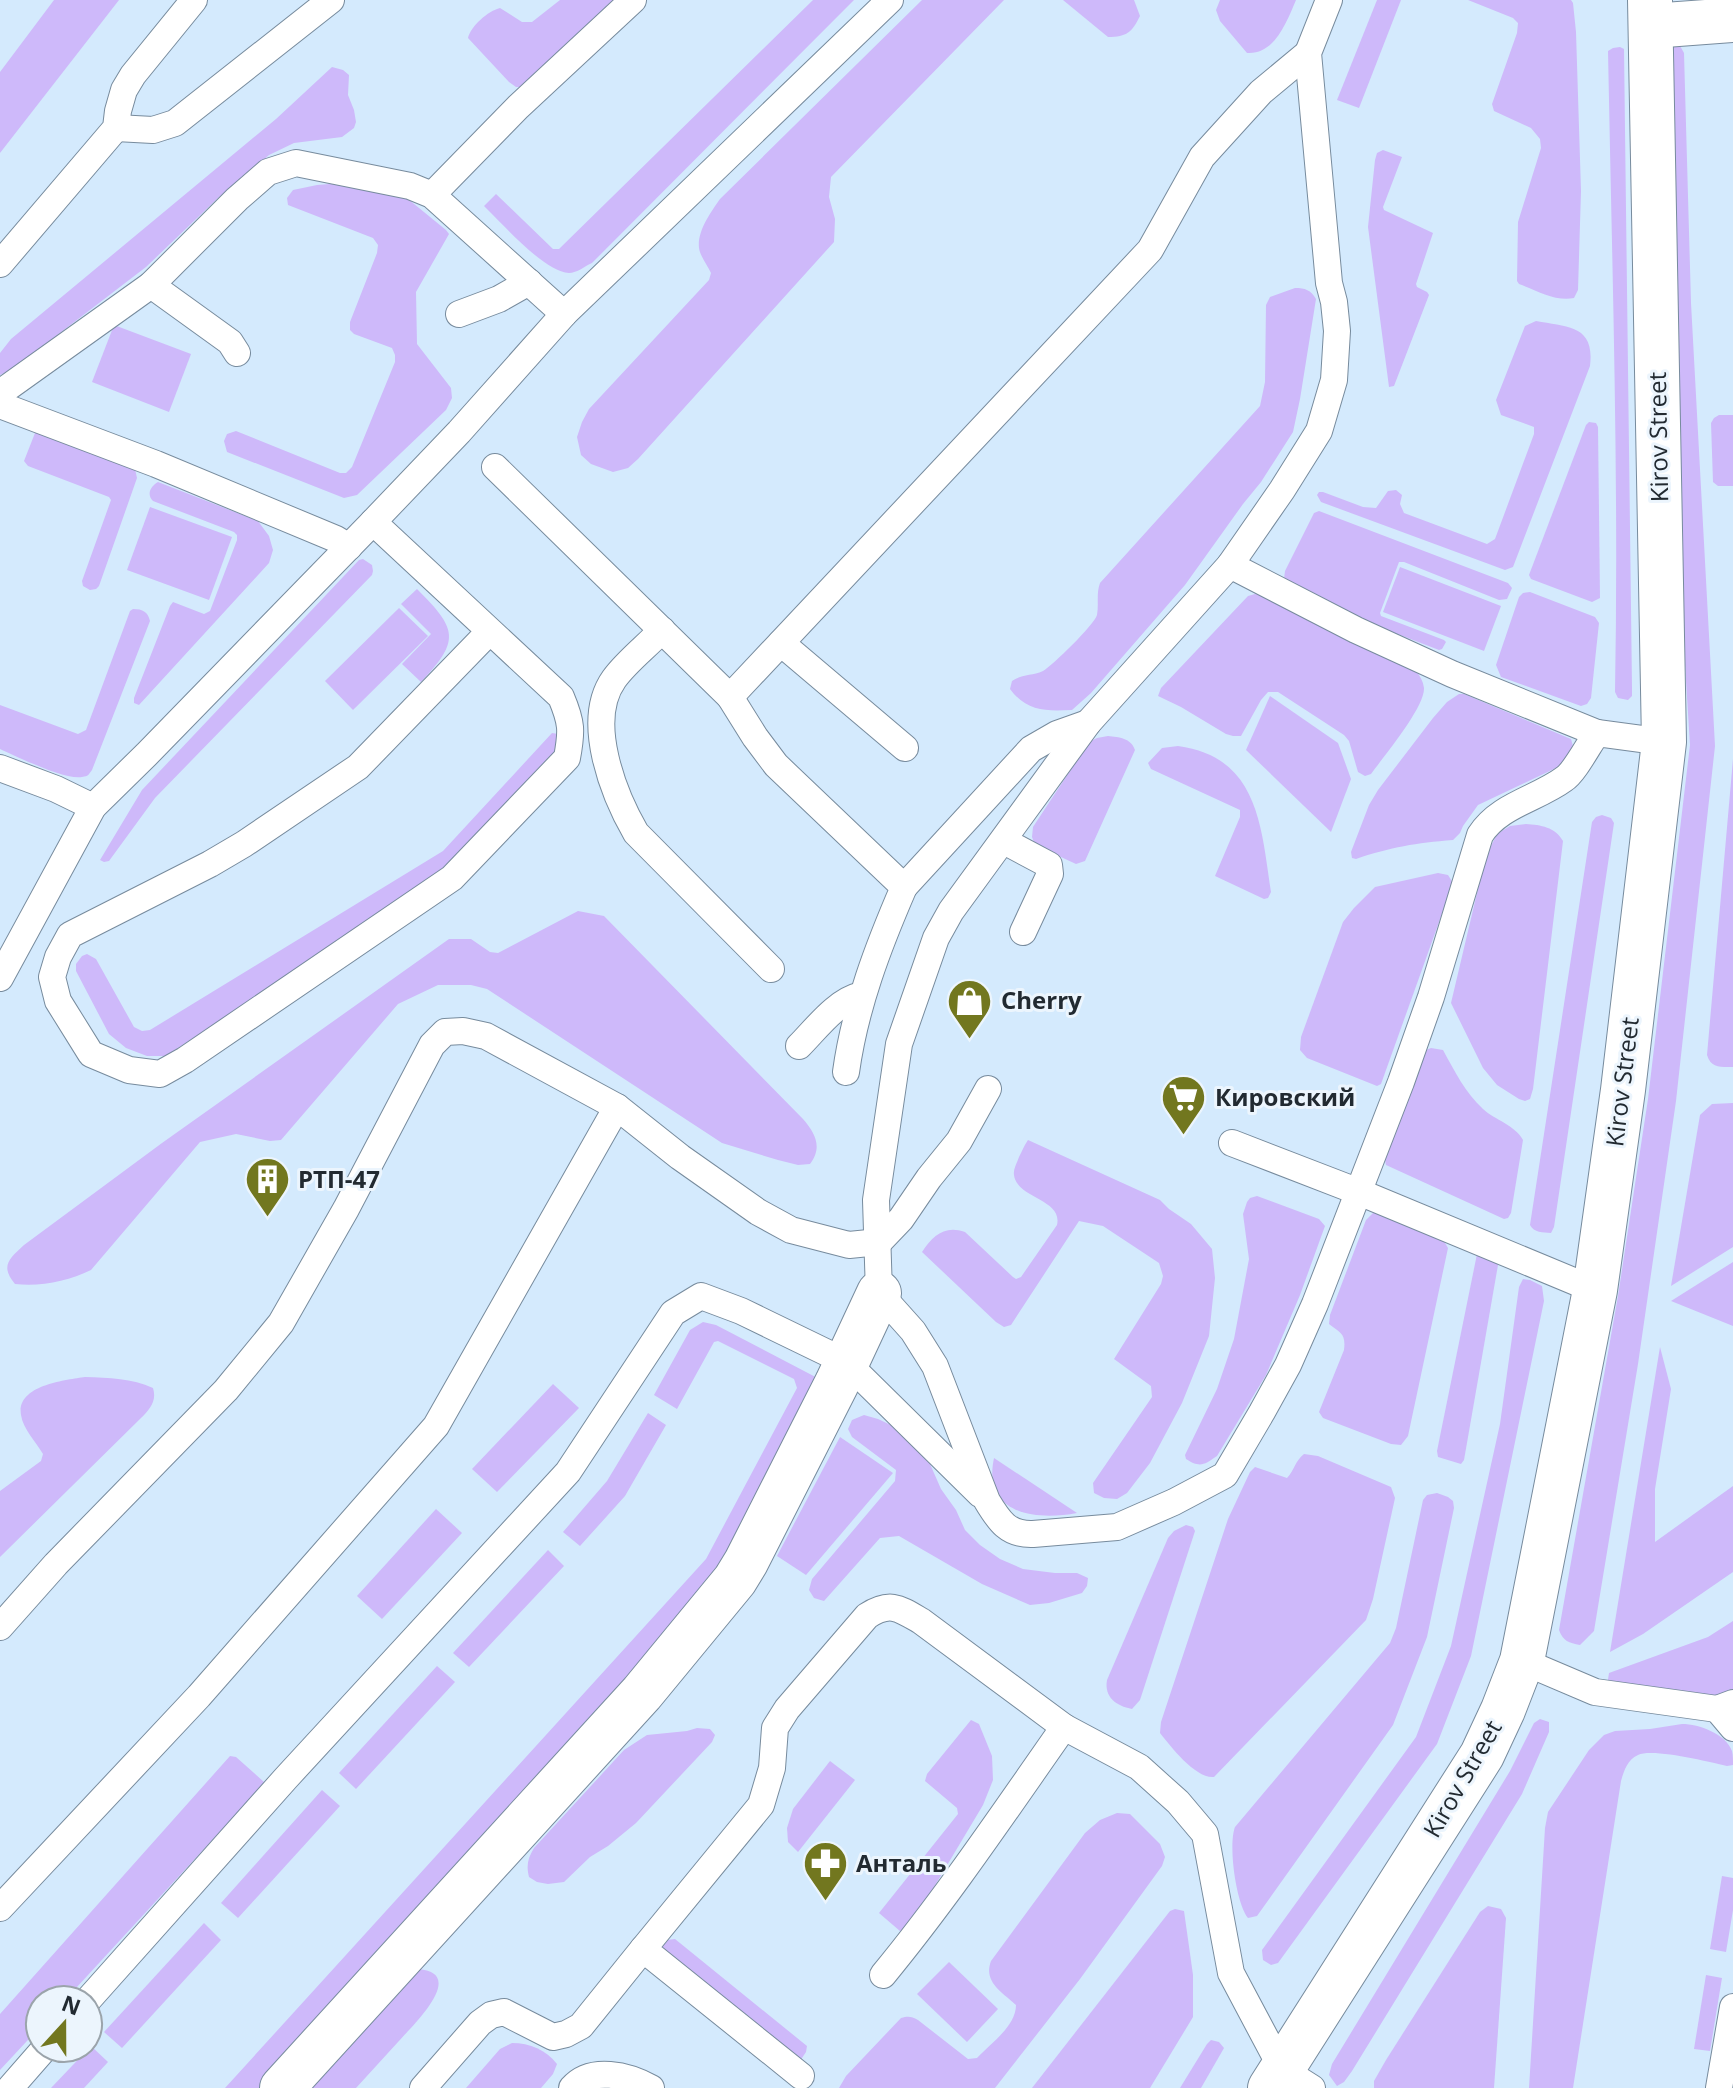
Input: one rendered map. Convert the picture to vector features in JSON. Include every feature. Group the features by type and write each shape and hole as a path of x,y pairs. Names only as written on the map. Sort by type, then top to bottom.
{"main road":[{"path":"1650,13 1733,20"},
{"name":"Kirov Street","path":"1288,2082 1482,1755 1522,1661 1595,1290 1625,1074 1664,742 1650,13"},
{"path":"282,2088 642,1693 735,1580 879,1293"}],"lane":[{"path":"0,264 116,128 124,90 133,75 194,0"},
{"path":"116,128 153,130 175,123 331,0"},
{"path":"432,195 508,117 633,0"},
{"path":"0,978 93,807 459,432 564,314 890,0"},
{"path":"1329,0 1308,53 1329,283 1337,331 1334,380 1319,431 1230,565 1088,723 951,911 936,938 899,1044 876,1200 879,1293 913,1331 935,1366 987,1501 997,1519 1008,1529 1025,1534 1117,1527 1225,1475 1288,1365 1315,1304 1431,997 1480,835 1488,822 1501,813 1567,778 1597,733"},
{"path":"730,697 1150,250 1202,157 1261,92 1308,53"},
{"path":"0,393 151,285 268,172 296,163 410,186 432,195 564,314"},
{"path":"459,314 499,299 529,282"},
{"path":"151,285 230,342 237,353"},
{"path":"0,405 156,464 349,547"},
{"path":"495,467 730,697 776,765 904,887"},
{"path":"373,522 561,697 572,732 567,758 452,878 185,1060 160,1074 129,1070 91,1054 58,1001 52,977 70,935 210,864 358,767 490,631"},
{"path":"1230,565 1356,630 1452,674 1597,733 1664,742"},
{"path":"662,630 613,680 602,714 605,760 636,833 771,969"},
{"path":"781,643 905,748"},
{"path":"846,1072 862,995 904,887 1031,749 1057,734 1088,723"},
{"path":"0,768 93,807"},
{"path":"1004,841 1050,868 1023,932"},
{"path":"799,1046 830,1014 852,998 862,995"},
{"path":"0,1627 56,1564 226,1390 281,1323 346,1209 432,1045 445,1032 463,1031 486,1036 617,1107 680,1157 758,1212 791,1230 849,1245 879,1242 901,1219 959,1141 988,1089"},
{"path":"0,1908 199,1696 436,1426 617,1107"},
{"path":"1232,1143 1595,1290"},
{"path":"102,1984 286,1778 568,1472 673,1313 701,1296 741,1311 846,1362 987,1501"},
{"path":"423,2088 480,2023 491,2015 504,2012 553,2037 581,2026 761,1805 772,1768 775,1728 787,1709 867,1616 881,1607 899,1608 921,1621 1064,1727 1139,1767 1178,1802 1205,1834 1231,1973 1288,2082"},
{"path":"1522,1661 1595,1692 1728,1713"},
{"path":"883,1975 969,1864 1064,1727"},
{"path":"643,1949 801,2076"},
{"path":"1719,2088 1733,2007"},
{"path":"10,2088 31,2064"},
{"path":"572,2088 579,2080 603,2074 639,2081 651,2088"}],"shaded area":[{"path":"54,0 119,0 0,153 0,72"},
{"path":"560,0 618,0 523,87 509,82 468,38 476,24 495,10 500,8 522,22 532,22"},
{"path":"813,0 854,0 592,263 572,273 559,271 536,256 484,206 496,194 553,249 559,249"},
{"path":"922,0 1004,0 831,177 829,197 835,219 834,242 638,459 628,468 613,472 591,464 581,455 577,437 582,422 589,409 709,280 711,273 701,254 699,242 705,222 720,199"},
{"path":"1063,0 1134,0 1140,16 1128,32 1108,37"},
{"path":"1220,0 1296,0 1284,27 1272,43 1265,49 1247,53 1220,21 1216,10"},
{"path":"1377,0 1401,0 1359,108 1337,100"},
{"path":"1468,0 1571,0 1573,3 1581,191 1578,290 1574,298 1553,297 1517,281 1518,222 1541,148 1540,139 1531,128 1494,111 1492,104 1518,23 1513,18"},
{"path":"1669,43 1679,44 1684,53 1691,303 1715,746 1676,1101 1638,1364 1594,1631 1580,1645 1567,1641 1559,1630 1618,1296 1648,1099 1690,745 1674,489"},
{"path":"1620,47 1624,49 1632,688 1632,696 1628,700 1618,698 1615,692 1616,452 1608,51"},
{"path":"332,67 349,75 348,95 354,110 354,128 342,137 294,143 269,155 218,198 146,267 13,369 0,375 0,353 11,339 276,119"},
{"path":"1383,150 1402,157 1384,210 1433,233 1416,284 1429,295 1394,386 1389,387 1368,227 1375,160 1377,153"},
{"path":"355,182 408,199 449,234 416,292 417,344 451,388 452,398 446,410 357,495 344,498 227,452 224,441 227,434 236,431 340,473 346,473 352,467 395,362 392,348 350,330 350,322 378,245 373,238 288,205 287,198 293,190"},
{"path":"1295,288 1307,290 1316,299 1300,399 1293,432 1261,482 1185,585 1091,693 1072,710 1045,710 1023,702 1010,689 1012,681 1043,671 1081,635 1097,615 1100,583 1260,406 1265,382 1266,305 1270,297"},
{"path":"1536,321 1568,327 1584,335 1590,353 1590,366 1513,567 1505,570 1321,502 1317,495 1319,492 1363,507 1376,508 1388,491 1396,490 1402,495 1400,504 1404,513 1487,544 1495,539 1534,434 1534,427 1501,415 1496,400 1525,326"},
{"path":"114,325 191,354 169,412 92,382"},
{"path":"1719,415 1733,415 1733,486 1718,486 1713,482 1711,423"},
{"path":"1589,422 1596,423 1598,427 1600,598 1592,602 1531,579 1529,575"},
{"path":"38,430 135,469 137,478 96,589 83,586 82,581 111,500 28,466 24,461"},
{"path":"158,482 258,521 269,536 273,550 269,563 139,705 134,703 134,698 170,606 173,602 204,614 210,611 237,540 234,532 153,501 150,490"},
{"path":"150,507 232,537 209,600 127,570"},
{"path":"1319,511 1508,583 1512,588 1507,599 1499,600 1399,562 1381,616 1444,640 1442,649 1361,620 1288,585 1284,579 1285,571 1314,513"},
{"path":"363,559 372,565 372,575 155,798 109,861 100,860 142,790"},
{"path":"1400,567 1501,606 1484,651 1383,612"},
{"path":"417,589 440,614 449,635 443,655 421,682 402,664 431,634 401,604"},
{"path":"1530,592 1595,617 1599,623 1591,698 1587,704 1581,706 1501,677 1496,665 1519,597"},
{"path":"1263,595 1419,675 1424,688 1418,707 1371,774 1365,776 1358,772 1349,741 1344,735 1278,692 1268,692 1261,700 1241,736 1226,734 1158,696 1161,688 1248,596"},
{"path":"399,608 428,636 353,710 325,681"},
{"path":"133,609 144,612 150,621 88,775 64,775 0,749 0,705 78,734 86,730"},
{"path":"1459,694 1571,739 1574,750 1558,767 1478,805 1453,840 1404,846 1352,858 1351,852 1378,790 1433,718"},
{"path":"1270,696 1338,743 1351,779 1331,832 1246,750"},
{"path":"552,733 558,734 563,744 450,869 166,1056 147,1056 126,1048 109,1034 76,971 76,964 82,956 87,954 96,959 134,1027 142,1031 150,1030 443,851"},
{"path":"1108,736 1128,741 1135,750 1085,861 1076,864 1035,845 1033,827 1089,742"},
{"path":"1178,746 1205,753 1225,764 1240,780 1259,820 1271,892 1268,898 1264,899 1215,876 1240,817 1240,810 1151,769 1148,763 1162,748"},
{"path":"1733,759 1733,1067 1724,1067 1714,1065 1707,1055"},
{"path":"1602,815 1611,818 1614,823 1554,1227 1551,1233 1542,1232 1530,1225 1592,822"},
{"path":"1526,824 1552,830 1563,841 1533,1089 1530,1099 1525,1101 1497,1085 1483,1068 1451,1003 1483,862 1497,834 1510,826"},
{"path":"1438,873 1448,875 1453,883 1381,1084 1377,1086 1307,1058 1300,1050 1301,1037 1343,922 1375,887"},
{"path":"578,911 604,916 803,1119 817,1146 810,1164 798,1165 722,1143 487,989 471,985 438,985 398,1004 281,1140 270,1141 236,1134 200,1142 91,1270 44,1284 15,1284 10,1278 8,1263 24,1245 449,939 471,939 490,952 498,953"},
{"path":"1426,1050 1443,1050 1477,1102 1515,1130 1523,1140 1508,1218 1504,1219 1386,1165 1385,1160"},
{"path":"1733,1103 1733,1247 1671,1286 1700,1115 1712,1104"},
{"path":"1028,1140 1160,1200 1191,1224 1212,1249 1215,1278 1209,1336 1182,1403 1150,1463 1127,1493 1117,1499 1094,1493 1093,1483 1152,1397 1151,1386 1114,1359 1161,1284 1163,1276 1159,1263 1103,1226 1079,1221 1011,1325 1004,1327 922,1252 940,1233 958,1230 965,1232 1013,1277 1021,1277 1057,1225 1053,1210 1023,1189 1014,1175 1015,1166"},
{"path":"1257,1196 1319,1219 1325,1226 1266,1375 1217,1456 1205,1463 1195,1464 1185,1455 1217,1389 1234,1339 1249,1259 1243,1214 1250,1198"},
{"path":"1374,1212 1442,1238 1448,1248 1408,1436 1401,1445 1323,1418 1319,1412 1344,1350 1342,1334 1329,1324 1330,1315 1366,1220"},
{"path":"1477,1254 1497,1261 1498,1265 1461,1464 1438,1457 1437,1451"},
{"path":"1733,1262 1733,1326 1671,1301"},
{"path":"1523,1279 1542,1286 1544,1301 1471,1656 1437,1744 1278,1963 1271,1965 1263,1960 1262,1950 1416,1737 1451,1646 1500,1424 1519,1287"},
{"path":"703,1322 716,1325 827,1383 725,1576 261,2088 225,2088 706,1559 797,1388 794,1379 718,1341 714,1342 677,1409 654,1395 690,1330"},
{"path":"1660,1347 1671,1389 1655,1489 1655,1542 1733,1486 1733,1572 1643,1634 1610,1652"},
{"path":"85,1377 137,1382 153,1388 153,1401 141,1418 0,1557 0,1491 41,1461 43,1454 24,1425 22,1405 26,1397 44,1386"},
{"path":"553,1384 579,1408 497,1492 472,1469"},
{"path":"648,1413 666,1425 625,1496 580,1546 563,1532 607,1481"},
{"path":"864,1415 895,1427 930,1464 965,1530 980,1545 1000,1559 1023,1569 1077,1573 1088,1578 1082,1593 1030,1605 982,1584 899,1536 880,1538 824,1601 814,1598 809,1590 812,1579 895,1481 896,1470 852,1437 848,1429 852,1420"},
{"path":"840,1437 893,1473 806,1575 777,1556"},
{"path":"1304,1454 1318,1456 1391,1487 1395,1498 1373,1599 1366,1620 1214,1777 1207,1776 1192,1768 1171,1746 1160,1733 1161,1722 1228,1519 1250,1472 1255,1467 1287,1478"},
{"path":"994,1458 1077,1513 1045,1516 1015,1510 996,1491 992,1477"},
{"path":"1437,1493 1453,1501 1454,1508 1427,1637 1393,1725 1257,1916 1248,1918 1234,1874 1232,1847 1235,1827 1390,1643 1396,1628 1423,1500 1427,1495"},
{"path":"436,1509 462,1533 382,1619 357,1596"},
{"path":"1186,1525 1195,1531 1140,1700 1132,1709 1126,1708 1109,1696 1107,1680 1168,1538"},
{"path":"548,1550 564,1566 469,1667 453,1653"},
{"path":"1733,1621 1733,1697 1691,1699 1607,1686 1609,1673 1708,1637"},
{"path":"437,1666 455,1682 356,1789 339,1773"},
{"path":"1540,1719 1549,1722 1549,1732 1522,1794 1352,2071 1337,2086 1329,2075 1332,2064 1510,1771 1534,1723"},
{"path":"971,1720 979,1724 992,1756 993,1780 983,1805 909,1929 900,1931 879,1913 958,1814 957,1808 925,1781 927,1774"},
{"path":"1682,1724 1704,1728 1718,1735 1732,1751 1733,1765 1656,1753 1638,1755 1629,1763 1621,1781 1573,2088 1529,2088 1548,1812 1589,1750 1604,1735 1615,1731"},
{"path":"710,1729 715,1735 712,1742 636,1823 590,1857 564,1882 548,1884 529,1877 528,1862 534,1848 624,1750 647,1735"},
{"path":"230,1756 236,1757 264,1782 80,1984 27,1984"},
{"path":"830,1761 855,1780 798,1852 788,1842 787,1828 793,1809"},
{"path":"322,1790 340,1806 238,1918 221,1903"},
{"path":"1117,1813 1130,1814 1160,1844 1165,1857 1162,1866 1080,1979 995,2088 839,2088 846,2076 901,2018 918,2020 968,2059 977,2058 1007,2027 1015,2013 1016,2005 992,1981 991,1961 1085,1833 1100,1820"},
{"path":"1722,1876 1733,1878 1733,1910 1726,1952 1710,1949"},
{"path":"1488,1906 1501,1909 1506,1918 1494,2088 1374,2088 1374,2081 1386,2060 1480,1912"},
{"path":"1170,1911 1184,1911 1193,1975 1193,2017 1150,2088 1032,2088"},
{"path":"204,1923 221,1940 122,2048 104,2032"},
{"path":"675,1939 807,2046 800,2061 659,1951 660,1944"},
{"path":"949,1962 998,2009 967,2042 917,1994"},
{"path":"412,1969 429,1971 437,1978 434,1999 356,2088 300,2088"},
{"path":"1706,1975 1722,1978 1710,2051 1694,2049"},
{"path":"24,1987 24,2044 0,2070 0,2014"},
{"path":"1211,2040 1219,2042 1224,2048 1201,2088 1180,2088 1207,2044"},
{"path":"512,2043 537,2048 557,2064 541,2088 466,2088 500,2049"},
{"path":"104,2058 108,2062 84,2088 51,2088 74,2064 104,2064"}],"place":[{"name":"Cherry","path":"970,1040"},
{"name":"Кировский","path":"1184,1137"},
{"name":"РТП-47","path":"267,1219"},
{"name":"Анталь","path":"825,1903"}]}
